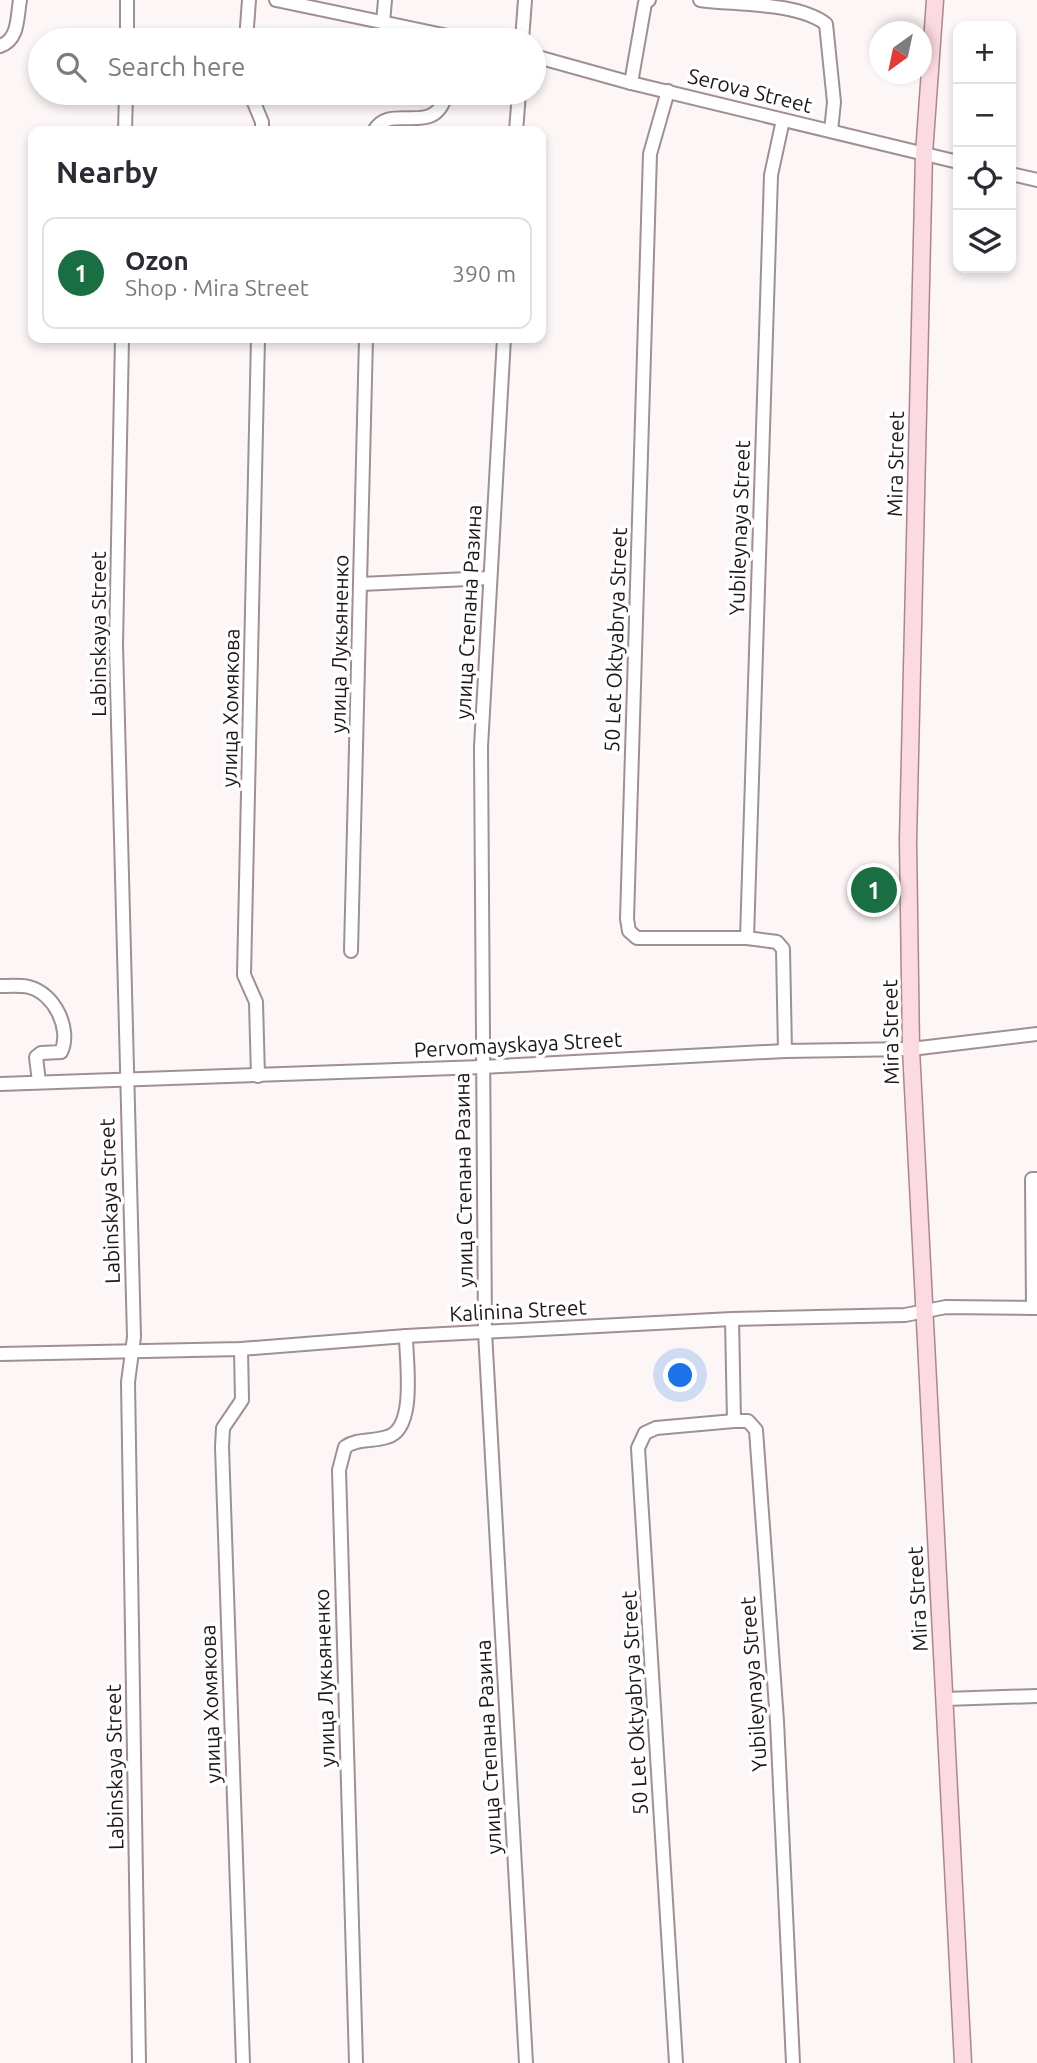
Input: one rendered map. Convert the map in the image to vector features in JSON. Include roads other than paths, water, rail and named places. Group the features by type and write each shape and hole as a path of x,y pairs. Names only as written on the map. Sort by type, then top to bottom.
{"main road":[{"name":"Mira Street","path":"935,0 924,153 908,841 911,1049 963,2063"}],"street":[{"path":"0,46 10,43 13,37 20,0"},
{"path":"127,0 127,28"},
{"path":"247,28 248,0"},
{"path":"276,0 410,28"},
{"path":"383,22 385,0"},
{"path":"523,28 525,0"},
{"path":"631,83 642,16 645,3 649,0"},
{"path":"700,0 783,4 816,16 826,24 834,102 831,131"},
{"name":"Serova Street","path":"546,59 631,83 953,161"},
{"name":"50 Let Oktyabrya Street","path":"668,91 650,154 626,919 629,931 637,938 747,938 777,942 783,949 785,1051"},
{"path":"125,126 126,105"},
{"path":"255,105 262,126"},
{"path":"376,126 378,122 387,118 429,117 441,105"},
{"path":"516,126 518,105"},
{"name":"Yubileynaya Street","path":"747,938 771,175 783,120"},
{"path":"1016,175 1037,180"},
{"name":"Labinskaya Street","path":"122,343 116,645 133,1353 128,1382 139,2063"},
{"name":"улица Хомякова","path":"257,343 244,975 257,1002 258,1076"},
{"name":"улица Лукьяненко","path":"351,951 366,343"},
{"name":"улица Степана Разина","path":"504,343 481,747 485,1332 526,2063"},
{"path":"361,584 489,578"},
{"path":"0,986 35,990 44,995 61,1018 64,1046 61,1052 41,1053 36,1057 39,1082"},
{"name":"Pervomayskaya Street","path":"0,1084 482,1067 785,1051 911,1049 1037,1034"},
{"path":"1035,1308 1032,1179 1037,1179"},
{"name":"Kalinina Street","path":"0,1354 241,1349 406,1336 733,1318 905,1315 946,1307 1035,1308"},
{"path":"733,1318 734,1421"},
{"name":"улица Лукьяненко","path":"356,2063 339,1470 345,1447 354,1441 389,1437 401,1426 407,1410 406,1336"},
{"name":"улица Хомякова","path":"241,1349 242,1400 223,1428 222,1447 243,2063"},
{"name":"50 Let Oktyabrya Street","path":"676,2063 638,1448 645,1433 656,1428 734,1421"},
{"name":"Yubileynaya Street","path":"734,1421 748,1421 755,1430 777,1721 793,2063"},
{"path":"944,1699 1037,1696"}],"place":[{"name":"Ozon","path":"874,890"}]}
